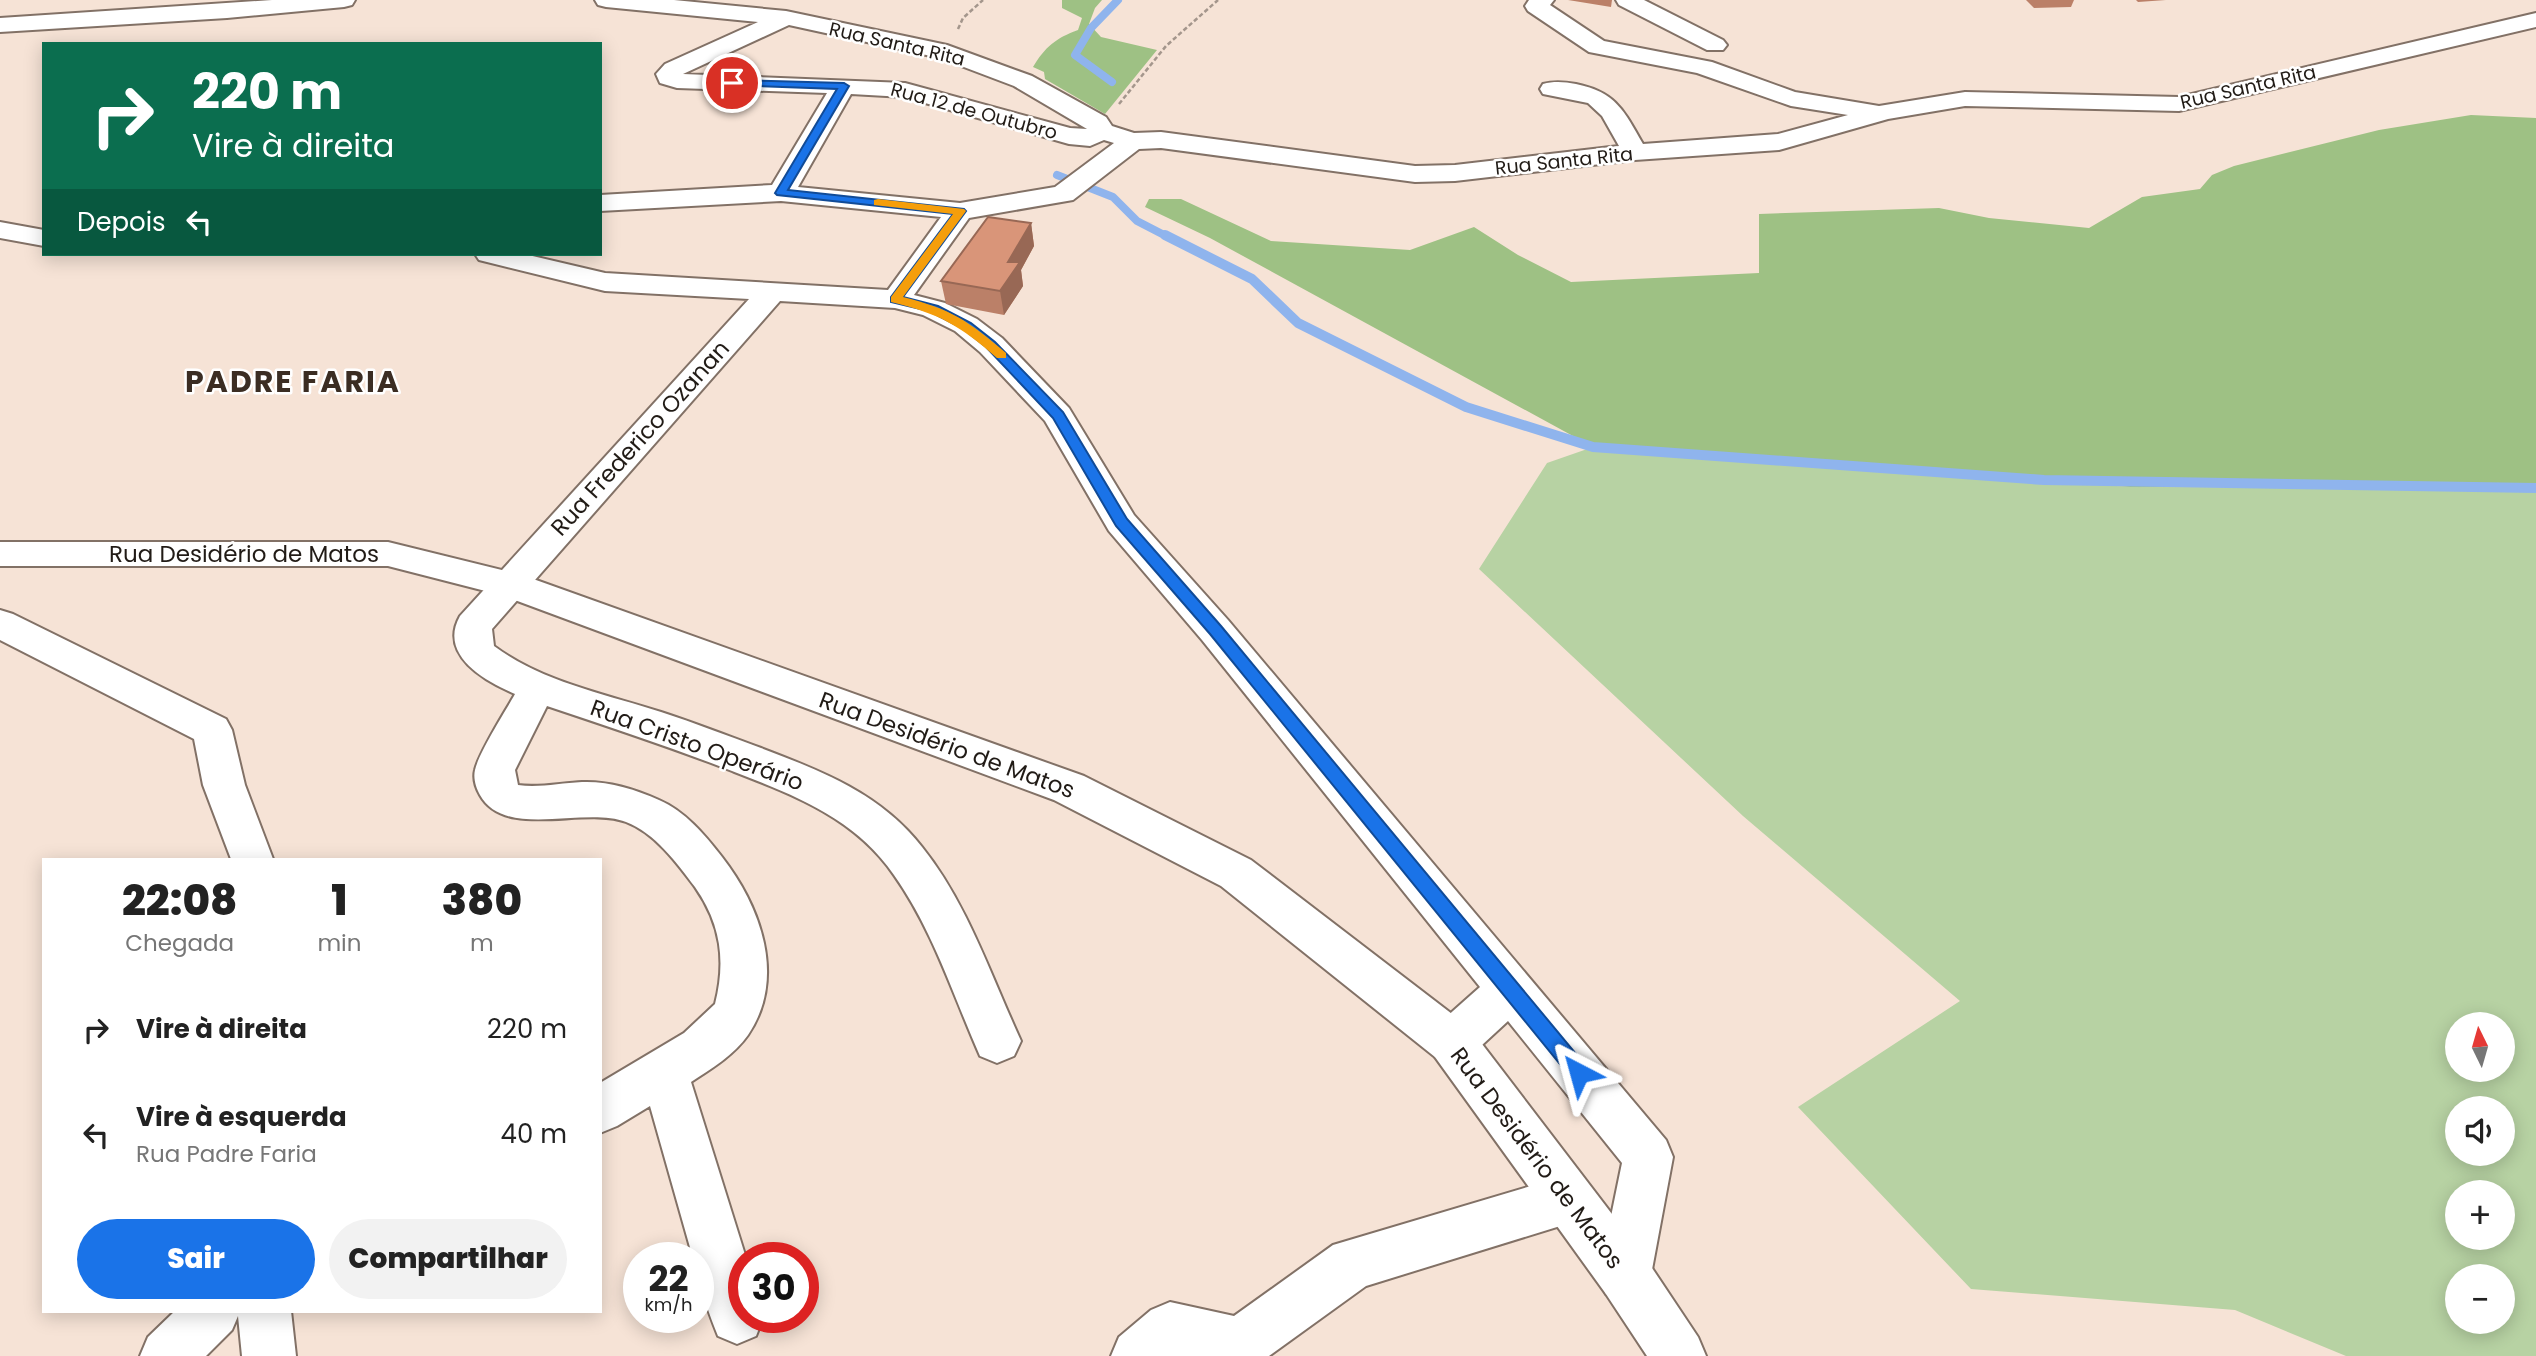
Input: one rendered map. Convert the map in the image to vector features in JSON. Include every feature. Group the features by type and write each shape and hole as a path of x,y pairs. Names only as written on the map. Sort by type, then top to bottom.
{"street":[{"path":"0,25 240,10 344,0"},
{"name":"Rua Santa Rita","path":"606,0 786,18 947,52 1023,81 1097,122 1101,131 1132,141 1161,140 1415,174 1455,173 1635,152 1779,142 1885,112 1965,99 2179,104 2536,20"},
{"path":"1543,0 1536,6 1597,47 1703,67 1791,99 1885,112"},
{"path":"1627,0 1714,45"},
{"name":"Rua 12 de Outubro","path":"786,18 674,69 668,74 669,78 677,81 905,90 1069,136 1090,138 1101,131"},
{"path":"780,193 844,86"},
{"path":"1552,89 1589,93 1598,97 1614,115 1635,152"},
{"path":"602,203 780,193 960,211 1063,194 1132,141"},
{"path":"896,299 960,211"},
{"path":"0,230 42,238"},
{"path":"497,256 605,282 896,299 934,309 966,325 990,345 1058,415 1121,523 1215,630 1648,1157 1625,1275"},
{"name":"Rua Frederico Ozanan","path":"509,584 772,292"},
{"name":"Rua Desidério de Matos","path":"0,554 388,554 509,584 1069,788 1236,873 1452,1042 1625,1275 1679,1356"},
{"name":"Rua Cristo Operário","path":"509,584 473,626 473,642 480,655 495,666 538,686 727,751 797,779 858,811 902,848 934,896 997,1041"},
{"path":"0,624 212,730 224,785 252,858"},
{"path":"538,686 495,770 493,785 499,796 511,802 595,799 633,806 665,824 702,863 725,897 742,936 740,1002 730,1023 710,1041 602,1109"},
{"path":"1452,1042 1511,988"},
{"path":"663,1070 728,1287"},
{"path":"1138,1356 1170,1329 1240,1344 1352,1264 1568,1200"},
{"path":"167,1356 211,1313"},
{"path":"264,1313 269,1356"}],"path":[{"path":"947,52 963,18 983,0"},
{"path":"1101,131 1136,80 1165,47 1218,0"}],"green space":[{"path":"1062,0 1102,0 1095,8 1089,24 1101,37 1157,50 1105,114 1045,79 1044,72 1033,67 1052,44 1078,30 1082,18 1062,8"},
{"path":"2471,115 2536,118 2536,488 2130,487 1593,447 1210,238 1145,207 1149,199 1181,199 1271,241 1410,250 1474,227 1518,255 1571,282 1759,273 1759,214 1939,208 1989,218 2089,228 2142,197 2200,189 2212,175 2234,166 2379,130"},
{"path":"1593,447 2130,487 2536,488 2536,1356 2346,1356 2235,1310 1971,1289 1798,1107 1960,1001 1743,816 1479,569 1547,463"}],"building":[{"path":"988,217 1031,223 1008,262 1020,262 1000,291 941,281"}],"waterway":[{"path":"1112,82 1075,55 1091,28 1118,0"},
{"path":"1057,175 1113,197 1137,221 1168,237"},
{"path":"1165,235 1252,279 1298,323 1466,407 1593,447 2044,480 2536,488"}],"slow traffic":[{"path":"878,203 960,211 896,299 934,309 966,325 1001,356"}],"district":[{"name":"PADRE FARIA","path":"293,381"}],"route":[{"path":"732,83 844,86 780,193 960,211 896,299 934,309 966,325 990,345 1058,415 1121,523 1215,630 1579,1073"}]}
